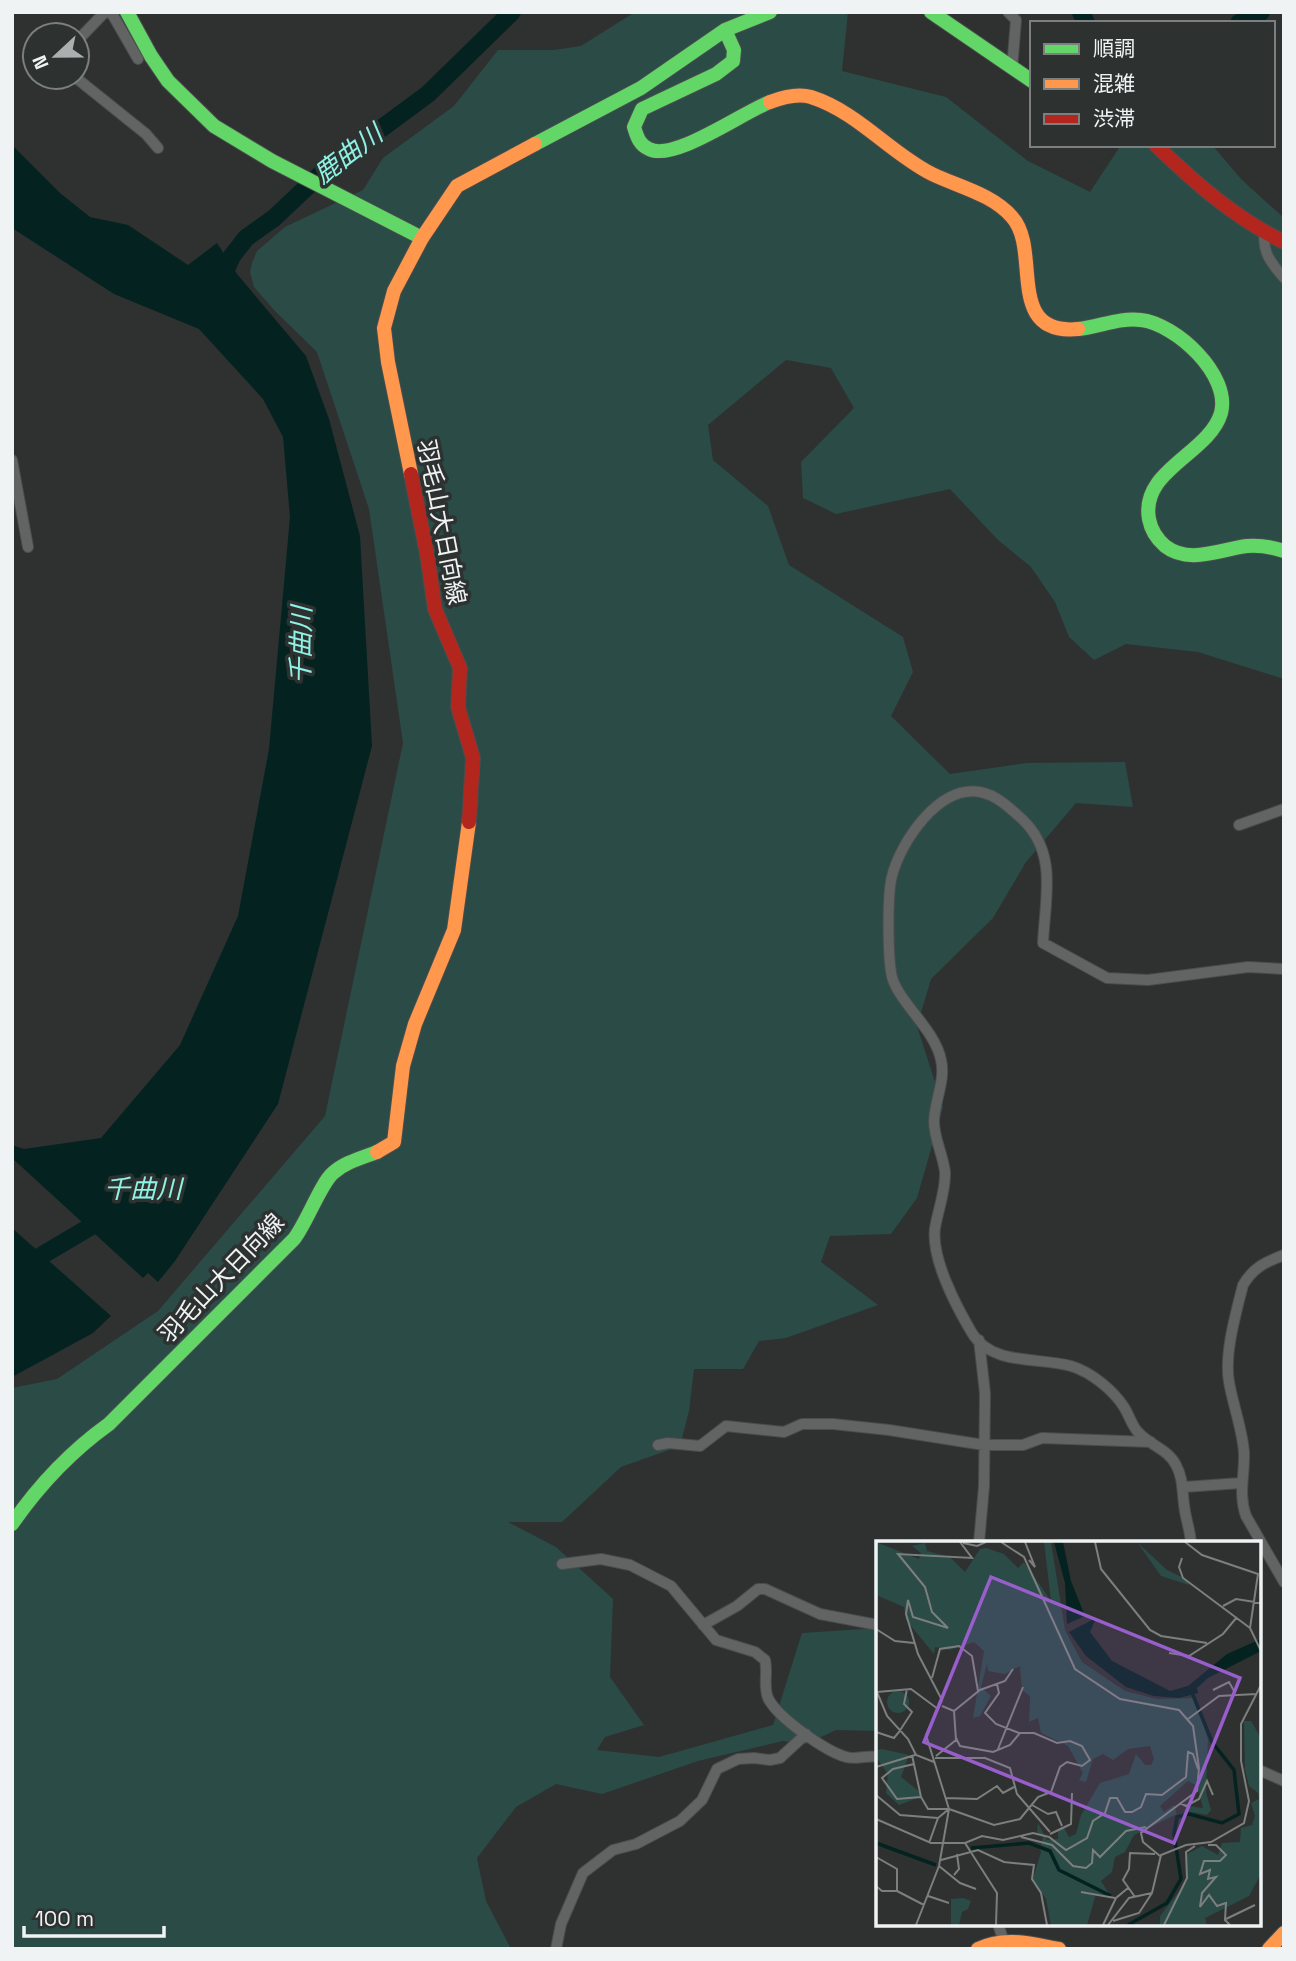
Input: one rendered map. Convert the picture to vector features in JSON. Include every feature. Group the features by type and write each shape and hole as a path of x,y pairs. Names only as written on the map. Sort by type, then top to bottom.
{"main road":[{"path":"127,12 151,57 168,81 214,126 272,161 422,238"},
{"name":"羽毛山大日向線","path":"12,1524 58,1464 86,1439 109,1424 293,1239 305,1224 330,1175 345,1164 382,1150 394,1142 403,1066 415,1024 444,958 458,909 472,797 473,758 458,707 460,668 435,609 427,554 401,435 385,343 387,312 394,290 422,238 457,186 641,88 725,30 770,12"},
{"path":"931,12 1030,80"},
{"path":"725,30 734,50 733,61 716,74 642,109 635,127 640,143 655,152 666,151 690,143 769,103 799,95 844,113 933,176 981,195 1000,206 1021,229 1030,296 1036,314 1045,322 1055,327 1077,330 1132,319 1159,325 1193,349 1215,378 1223,401 1222,412 1209,434 1152,492 1148,519 1155,536 1169,548 1190,556 1251,546 1284,551"},
{"path":"1158,147 1190,179 1284,242"},
{"path":"1269,1949 1284,1933"},
{"path":"978,1949 987,1943 1003,1939 1040,1948 1059,1949"}],"street":[{"path":"91,26 105,12"},
{"path":"111,12 138,59"},
{"path":"1008,12 1016,20 1012,69"},
{"path":"91,90 146,134 158,148"},
{"path":"1265,231 1262,243 1284,278"},
{"path":"12,460 27,547"},
{"path":"1191,1541 1184,1487 1171,1457 1138,1432 1122,1404 1085,1371 1069,1365 1000,1355 973,1336 938,1263 934,1246 945,1175 934,1126 942,1060 932,1038 897,990 891,976 891,881 901,853 914,830 942,804 966,792 981,792 1006,805 1031,827 1043,846 1046,858 1043,943 1107,978 1157,980 1248,967 1284,969"},
{"path":"1239,825 1284,809"},
{"path":"1260,1541 1242,1505 1244,1453 1228,1365 1243,1285 1260,1265 1284,1255"},
{"path":"979,1340 985,1393 984,1486 979,1541"},
{"path":"658,1446 668,1443 700,1446 726,1426 784,1432 802,1424 833,1424 889,1430 984,1445 1023,1445 1042,1438 1151,1442"},
{"path":"1184,1487 1241,1483"},
{"path":"1261,1543 1284,1582"},
{"path":"562,1564 591,1559 614,1560 671,1586 716,1640 761,1655 767,1670 765,1688 768,1697 774,1706 806,1734 848,1758 866,1755 876,1757"},
{"path":"703,1625 737,1606 758,1589 765,1589 820,1614 876,1625"},
{"path":"556,1949 561,1924 583,1874 613,1850 636,1844 680,1821 702,1800 718,1769 738,1759 780,1758 806,1734"},
{"path":"1261,1771 1284,1781"},
{"path":"999,1926 1003,1939"}],"shaded area":[{"path":"635,12 848,12 842,71 946,97 1028,161 1090,192 1118,147 1214,147 1242,180 1284,218 1284,679 1198,652 1126,644 1094,660 1069,637 1055,602 1031,567 998,540 950,489 836,514 803,498 801,462 854,408 831,368 786,360 708,425 713,460 768,506 789,565 903,637 913,672 891,716 950,774 1027,763 1125,762 1133,807 1076,803 1026,862 993,918 931,979 917,1026 943,1107 917,1198 891,1234 830,1236 821,1262 878,1305 786,1338 759,1341 743,1369 694,1369 689,1411 680,1446 621,1467 562,1522 508,1522 556,1547 613,1599 610,1677 644,1725 605,1737 597,1750 659,1757 773,1725 802,1633 876,1628 876,1731 836,1730 806,1744 783,1741 698,1761 602,1794 556,1784 516,1807 477,1858 486,1901 511,1949 12,1949 12,1388 57,1379 158,1311 325,1116 403,743 369,509 317,352 254,287 250,272 252,263 257,251 285,227 363,190 383,158 454,106 498,50 554,50 581,46"}],"water":[{"name":"千曲川","path":"12,145 60,193 90,217 128,225 188,265 217,243 237,274 306,356 329,419 360,536 372,746 278,1104 175,1261 158,1282 148,1273 143,1278 12,1158 12,1145 24,1149 101,1138 180,1045 238,916 269,749 290,517 283,437 263,399 199,329 114,294 12,228"},
{"path":"12,1228 111,1316 93,1333 12,1377"}],"waterway":[{"name":"鹿曲川","path":"220,283 232,256 246,238 274,218 325,170 428,94 512,12"},
{"name":"鹿曲川","path":"1081,12 1085,21"},
{"name":"鹿曲川","path":"1243,21 1261,12"},
{"name":"千曲川","path":"12,1273 95,1224 102,1212"}],"traffic: fast":[{"path":"127,12 168,81 214,126 272,161 422,238"},
{"path":"535,144 641,88 725,30 770,12"},
{"path":"931,12 1030,80"},
{"path":"725,30 734,50 733,61 716,74 642,109 634,127 639,140 649,149 675,149 770,102"},
{"path":"1078,329 1125,320 1141,320 1155,324 1170,331 1198,354 1218,383 1222,398 1221,413 1214,427 1165,475 1149,502 1150,523 1162,543 1174,552 1195,555 1252,546 1284,551"},
{"path":"12,1524 56,1470 109,1424 294,1239 328,1178 348,1163 377,1152"}],"traffic: slow":[{"path":"770,102 801,95 828,104 859,122 932,174 995,202 1012,217 1020,232 1025,249 1028,288 1041,319 1055,328 1078,329"},
{"path":"411,474 388,362 384,328 394,291 422,238 457,186 535,144"},
{"path":"377,1152 394,1142 403,1066 415,1024 454,930 469,822"},
{"path":"1269,1949 1284,1933"},
{"path":"978,1949 1008,1942 1059,1949"}],"traffic: jam":[{"path":"1158,147 1216,199 1284,242"},
{"path":"411,474 435,609 460,668 458,707 473,758 469,822"}]}
